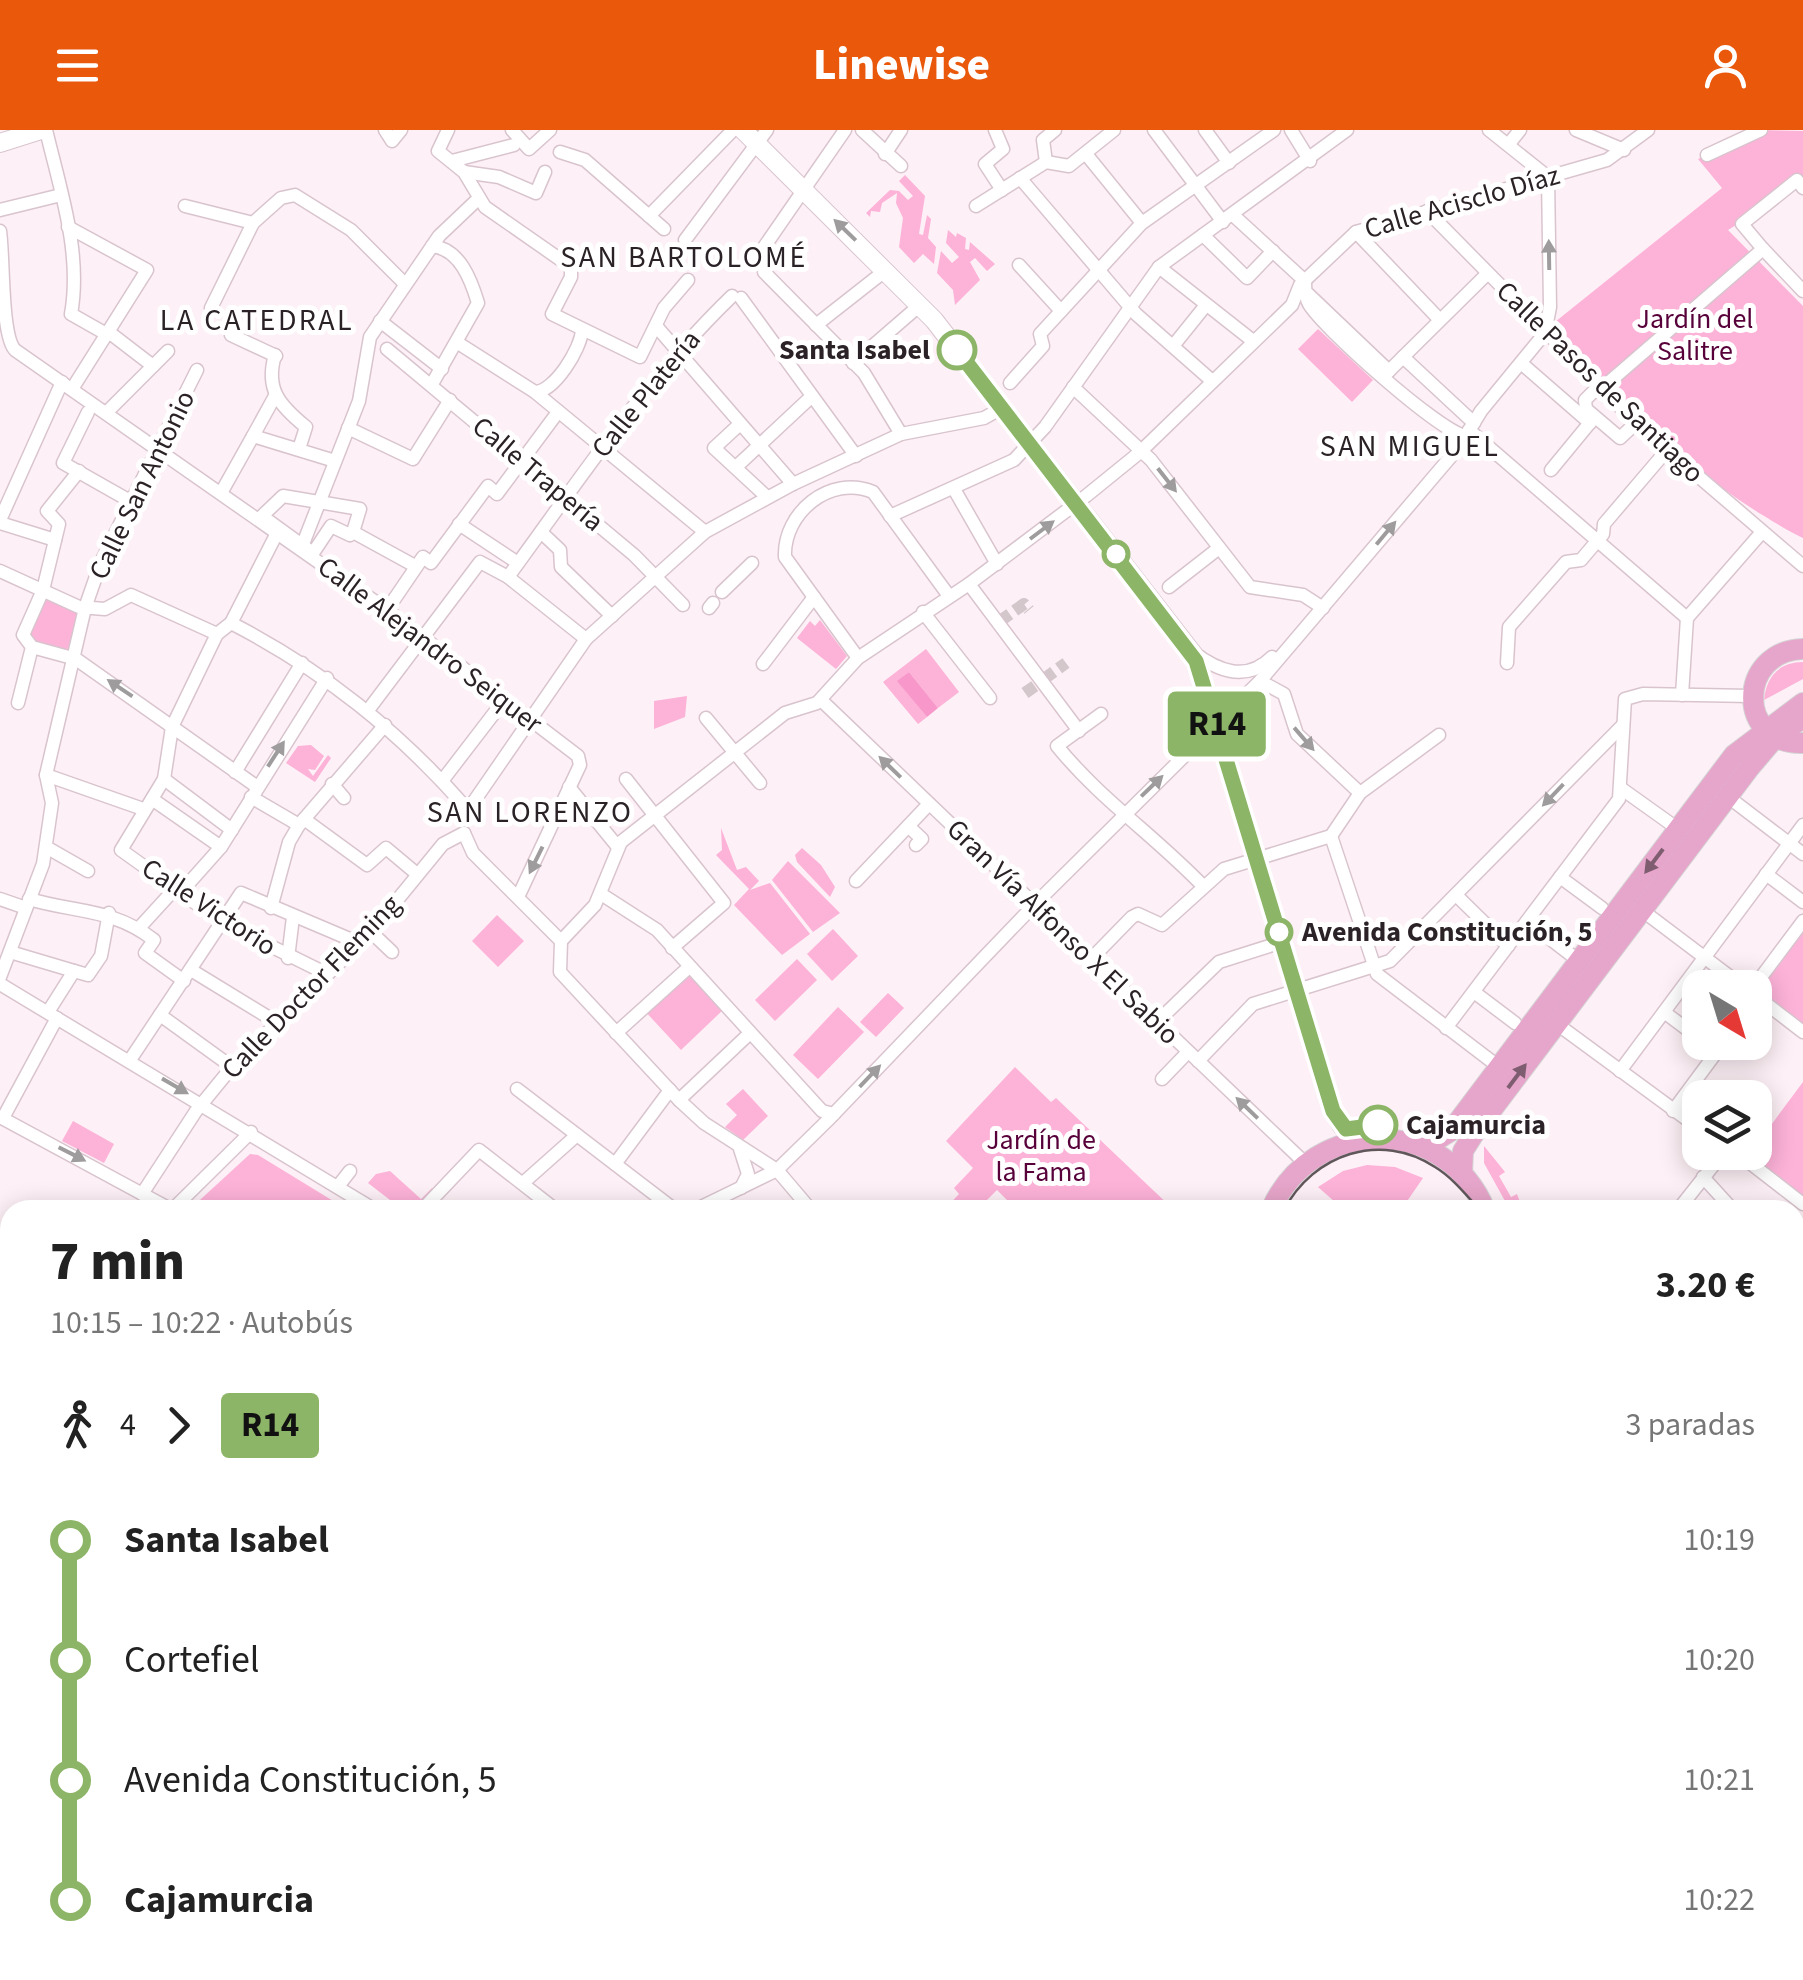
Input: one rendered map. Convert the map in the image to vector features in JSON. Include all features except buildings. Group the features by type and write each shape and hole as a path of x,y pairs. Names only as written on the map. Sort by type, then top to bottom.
{"main road":[{"path":"0,143 44,130"},
{"path":"746,133 920,305 1191,651 1217,724 1336,1118 1348,1131 1366,1138"},
{"path":"1803,650 1779,654 1767,662 1754,681 1751,696 1756,718 1770,733 1803,743"},
{"path":"1462,1173 1467,1144 1770,733 1803,702"},
{"path":"1425,1147 1447,1135 1579,960 1607,913 1734,755 1803,718"},
{"path":"1276,1200 1284,1184 1305,1164 1337,1145 1366,1138 1396,1138 1425,1147 1462,1173 1482,1200"}],"street":[{"path":"44,130 68,227 74,276 70,314 109,334 153,366"},
{"path":"448,130 438,147 464,172 485,207 567,264 571,276 552,314 664,367"},
{"path":"452,161 515,139 529,149 550,130"},
{"path":"844,130 758,268 853,364 901,434"},
{"path":"862,130 901,166"},
{"path":"885,154 901,130"},
{"path":"995,130 1002,149 985,164 1002,190"},
{"path":"1046,162 1043,140 1055,130"},
{"path":"976,206 1046,162 1069,166 1114,130"},
{"path":"1154,130 1196,187 1228,218 1273,252 1305,286 1307,302 1446,430 1469,430"},
{"path":"1205,130 1229,163"},
{"path":"1010,382 1044,346 1040,334 1142,222 1274,130"},
{"path":"1291,130 1310,161"},
{"path":"890,516 1014,460 1073,387 1128,304 1159,266 1310,161 1347,130"},
{"path":"716,1200 777,1170 1034,905 1217,724 1469,430 1545,333 1550,307 1548,177 1489,130"},
{"path":"1508,145 1520,130"},
{"path":"1576,130 1624,150"},
{"name":"Calle Acisclo Díaz","path":"821,700 858,658 997,564 1139,453 1292,305 1356,232 1607,160 1648,130"},
{"path":"1708,154 1761,130"},
{"path":"649,216 746,133"},
{"path":"684,240 746,133"},
{"path":"560,152 585,160 664,230"},
{"path":"1086,154 1142,222"},
{"path":"464,172 499,177 536,194 546,172"},
{"path":"1020,178 1128,304 1211,380"},
{"path":"1803,188 1797,180 1742,224 1803,291"},
{"path":"0,210 61,195"},
{"path":"211,308 252,224 282,198 295,195 351,230 405,284"},
{"path":"302,548 360,396 370,337 432,246 479,198"},
{"path":"185,206 252,224"},
{"name":"Calle Pasos de Santiago","path":"1427,211 1636,423 1803,566"},
{"path":"55,540 0,522 17,480 67,386 109,334 147,270 68,227"},
{"path":"0,230 2,316"},
{"path":"1356,232 1439,319"},
{"path":"1203,236 1247,278 1273,252"},
{"path":"432,246 456,259 470,282 477,306 432,384"},
{"path":"1592,420 1584,403 1763,249"},
{"path":"1019,265 1061,311"},
{"path":"1159,266 1252,341"},
{"path":"816,326 886,270"},
{"path":"1386,374 1486,274"},
{"path":"642,354 664,308 688,280"},
{"name":"Calle Platería","path":"508,577 677,349 736,297 811,397"},
{"path":"853,364 920,305"},
{"path":"1173,346 1206,305"},
{"path":"1529,316 1540,318 1550,307"},
{"name":"Calle Alejandro Seiquer","path":"2,316 10,345 302,548 580,759 569,787"},
{"path":"380,321 442,368"},
{"path":"656,326 793,484"},
{"path":"534,392 552,386 579,343 582,330"},
{"path":"231,335 276,355 268,377 275,396 306,427 299,449"},
{"path":"458,344 534,392 705,532"},
{"name":"Calle Trapería","path":"388,349 566,496 656,575 683,605"},
{"path":"106,414 168,351"},
{"path":"1403,358 1469,430 1687,618"},
{"path":"1520,363 1620,438 1636,423"},
{"name":"Calle San Antonio","path":"0,981 7,946 27,904 46,846 52,803 46,774 85,608 101,562 197,370"},
{"path":"1073,387 1139,453 1151,460 1254,590 1303,595 1320,606"},
{"path":"220,493 275,396"},
{"path":"736,467 811,397 856,456"},
{"path":"348,428 413,459 450,400"},
{"path":"562,942 474,853 464,833 468,810 586,640 705,532 743,509 901,434 984,418 1002,408"},
{"path":"88,412 63,462 130,501"},
{"path":"390,604 424,557 432,563 488,486 498,494 558,412"},
{"path":"1551,470 1592,420"},
{"path":"740,424 714,448 767,497"},
{"path":"253,436 336,461"},
{"path":"1507,662 1509,627 1566,562 1580,560 1597,541 1604,524 1667,450"},
{"path":"79,471 48,511 59,524 43,590 23,635 32,648 76,659 174,724 254,791 366,865 386,848 417,874"},
{"path":"0,474 17,480"},
{"path":"858,658 785,558 788,531 822,494 853,486 873,492 949,596"},
{"path":"954,489 997,564"},
{"path":"283,496 360,509 352,532 350,535 331,526 313,553 262,516 283,496"},
{"path":"459,524 518,564"},
{"path":"352,532 415,566"},
{"path":"541,532 560,550 561,567 612,616"},
{"path":"1682,695 1687,618 1762,532"},
{"path":"147,804 164,779 174,724 217,634 231,623 277,533"},
{"name":"Calle Pasos de Santiago","path":"1781,546 1803,558"},
{"path":"1169,587 1219,548"},
{"path":"369,709 426,639 480,562 508,577 586,640"},
{"path":"714,601 752,563"},
{"path":"0,571 85,608 105,609 131,595 217,634"},
{"path":"969,584 1079,731"},
{"path":"763,664 814,598"},
{"path":"923,612 990,698"},
{"path":"231,623 327,678 369,709 468,810"},
{"path":"18,702 32,648"},
{"path":"1191,651 1230,672 1263,674 1286,696 1297,734 1360,793"},
{"path":"235,772 302,663"},
{"path":"139,928 171,893 182,892 220,847 327,678"},
{"path":"1446,1028 1622,788 1625,699 1636,694 1751,696"},
{"path":"442,781 505,700"},
{"path":"802,1200 777,1170 674,1095 560,972 562,942 601,894 617,846 785,713 821,700"},
{"name":"Gran Vía Alfonso X El Sabio","path":"821,700 1305,1164"},
{"path":"1101,714 1058,746 1123,816 1138,822 1203,886"},
{"path":"706,718 760,783"},
{"path":"270,908 289,842 332,784 385,725"},
{"path":"1162,1079 1250,1006 1390,961 1622,726"},
{"path":"1091,959 1132,917 1138,914 1162,925 1227,868 1332,836 1360,793 1439,735"},
{"path":"46,774 147,804 220,847"},
{"path":"164,779 232,830"},
{"path":"626,779 724,903 672,948"},
{"path":"332,784 344,798"},
{"path":"518,897 569,787 617,846"},
{"path":"1622,788 1678,829"},
{"path":"1727,796 1803,854"},
{"name":"Calle Victorio","path":"147,804 121,850 222,922 325,974"},
{"path":"856,881 928,804"},
{"path":"1620,1072 1803,825"},
{"path":"908,826 922,840 916,845"},
{"name":"Calle Doctor Fleming","path":"142,1194 202,1103 232,1067 371,932 443,844 464,833"},
{"path":"1332,836 1374,969 1499,1068"},
{"path":"46,846 88,871"},
{"path":"1766,874 1803,902"},
{"path":"1560,877 1607,913 1642,909 1722,970"},
{"path":"130,1060 241,893 360,942"},
{"path":"601,894 656,930 822,1111 834,1114"},
{"path":"1456,895 1508,946"},
{"path":"0,898 109,913 154,940 145,953 276,1022"},
{"path":"7,946 88,975 101,956 109,913"},
{"path":"288,958 293,917"},
{"path":"1527,921 1579,960"},
{"path":"1766,970 1803,921"},
{"path":"371,932 392,952"},
{"path":"1157,1022 1219,962 1282,942"},
{"path":"616,1032 688,968"},
{"path":"74,971 2,1118 153,1200"},
{"path":"0,981 360,1200"},
{"path":"1474,992 1515,1023"},
{"path":"1772,1008 1803,1032"},
{"path":"1664,1012 1682,1024"},
{"path":"160,1015 232,1067"},
{"path":"1556,1024 1682,1118"},
{"path":"615,1164 674,1095 750,1034"},
{"path":"1672,1112 1702,1060"},
{"path":"517,1089 662,1200"},
{"path":"182,1200 251,1132"},
{"path":"522,1184 577,1136"},
{"path":"737,1144 748,1165 741,1188"},
{"path":"432,1200 479,1150 543,1200"},
{"path":"1687,1200 1708,1170"},
{"path":"1758,1170 1798,1200"},
{"path":"339,1185 350,1171"},
{"path":"1703,1177 1724,1200"}],"green space":[{"name":"Jardín del Salitre","path":"1761,130 1803,131 1803,183 1728,230 1803,306 1803,538 1736,497 1667,444 1604,384 1555,322 1722,188 1698,159"},
{"path":"905,175 925,196 919,234 923,235 927,215 931,219 928,238 936,247 934,264 923,254 914,263 899,247 903,218 896,203 897,193 882,203 880,212 871,211 870,217 866,213 890,190 899,191 908,200 913,196 899,181"},
{"path":"948,230 956,237 957,233 966,238 965,249 969,250 970,242 995,264 987,271 975,258 970,262 980,280 955,305 953,290 937,273 941,251 952,263 959,257 946,243"},
{"path":"1318,329 1373,380 1352,402 1298,349"},
{"path":"43,590 79,607 76,659 32,647 23,635"},
{"path":"820,620 847,656 836,669 797,638 810,621 815,626"},
{"path":"926,649 959,692 938,708 909,672 898,681 927,717 918,724 883,682"},
{"path":"1803,662 1803,679 1764,700 1775,672"},
{"path":"687,696 685,717 654,729 654,701"},
{"path":"311,745 324,756 315,770 308,769 313,776 328,755 331,758 315,782 286,763 298,746"},
{"path":"721,828 737,870 746,867 759,881 750,890 770,883 810,934 782,955 734,905 749,889 716,855 722,850"},
{"path":"802,848 821,865 835,887 830,897 797,862 795,855"},
{"path":"788,861 840,913 813,932 772,880"},
{"path":"497,915 524,941 498,967 472,941"},
{"path":"1803,921 1803,1032 1772,1008 1771,970"},
{"path":"833,929 858,956 832,981 807,954"},
{"path":"797,959 817,980 775,1021 755,1000"},
{"path":"688,968 725,1008 681,1050 643,1009"},
{"path":"888,993 904,1008 876,1037 860,1022"},
{"path":"838,1007 864,1032 818,1079 793,1055"},
{"name":"Jardín de la Fama","path":"1015,1067 1051,1102 1056,1098 1163,1200 1007,1200 997,1190 987,1200 953,1200 959,1194 954,1188 973,1168 946,1141"},
{"path":"1803,1082 1803,1200 1758,1170 1772,1170 1772,1124"},
{"path":"743,1089 768,1116 743,1140 725,1127 737,1115 726,1104"},
{"path":"73,1121 114,1144 104,1163 62,1141"},
{"path":"1484,1146 1505,1172 1499,1176 1511,1197 1517,1194 1519,1200 1504,1200 1484,1163"},
{"path":"250,1154 258,1155 332,1200 200,1200"},
{"path":"1367,1165 1395,1167 1423,1178 1408,1200 1333,1200 1318,1187 1343,1171"},
{"path":"390,1171 421,1199 432,1188 437,1194 431,1200 390,1200 368,1183 376,1174"}],"shaded area":[{"path":"909,672 938,708 927,717 897,681"}],"tunnel":[{"path":"1000,621 1024,604 1029,610"},
{"path":"1044,679 1066,663"},
{"path":"1025,693 1039,683"}],"tram line":[{"path":"1291,1200 1312,1175 1330,1162 1371,1150 1414,1156 1435,1167 1471,1200"}],"bus line":[{"name":"R14","path":"957,350 1189,648 1217,724 1333,1111 1346,1129 1378,1125"}],"place":[{"name":"Santa Isabel","path":"957,350"},
{"name":"Avenida Constitución, 5","path":"1279,932"},
{"name":"Cajamurcia","path":"1378,1125"}],"district":[{"name":"SAN BARTOLOMÉ","path":"684,257"},
{"name":"LA CATEDRAL","path":"257,320"},
{"name":"SAN MIGUEL","path":"1410,446"},
{"name":"SAN LORENZO","path":"530,812"}]}
